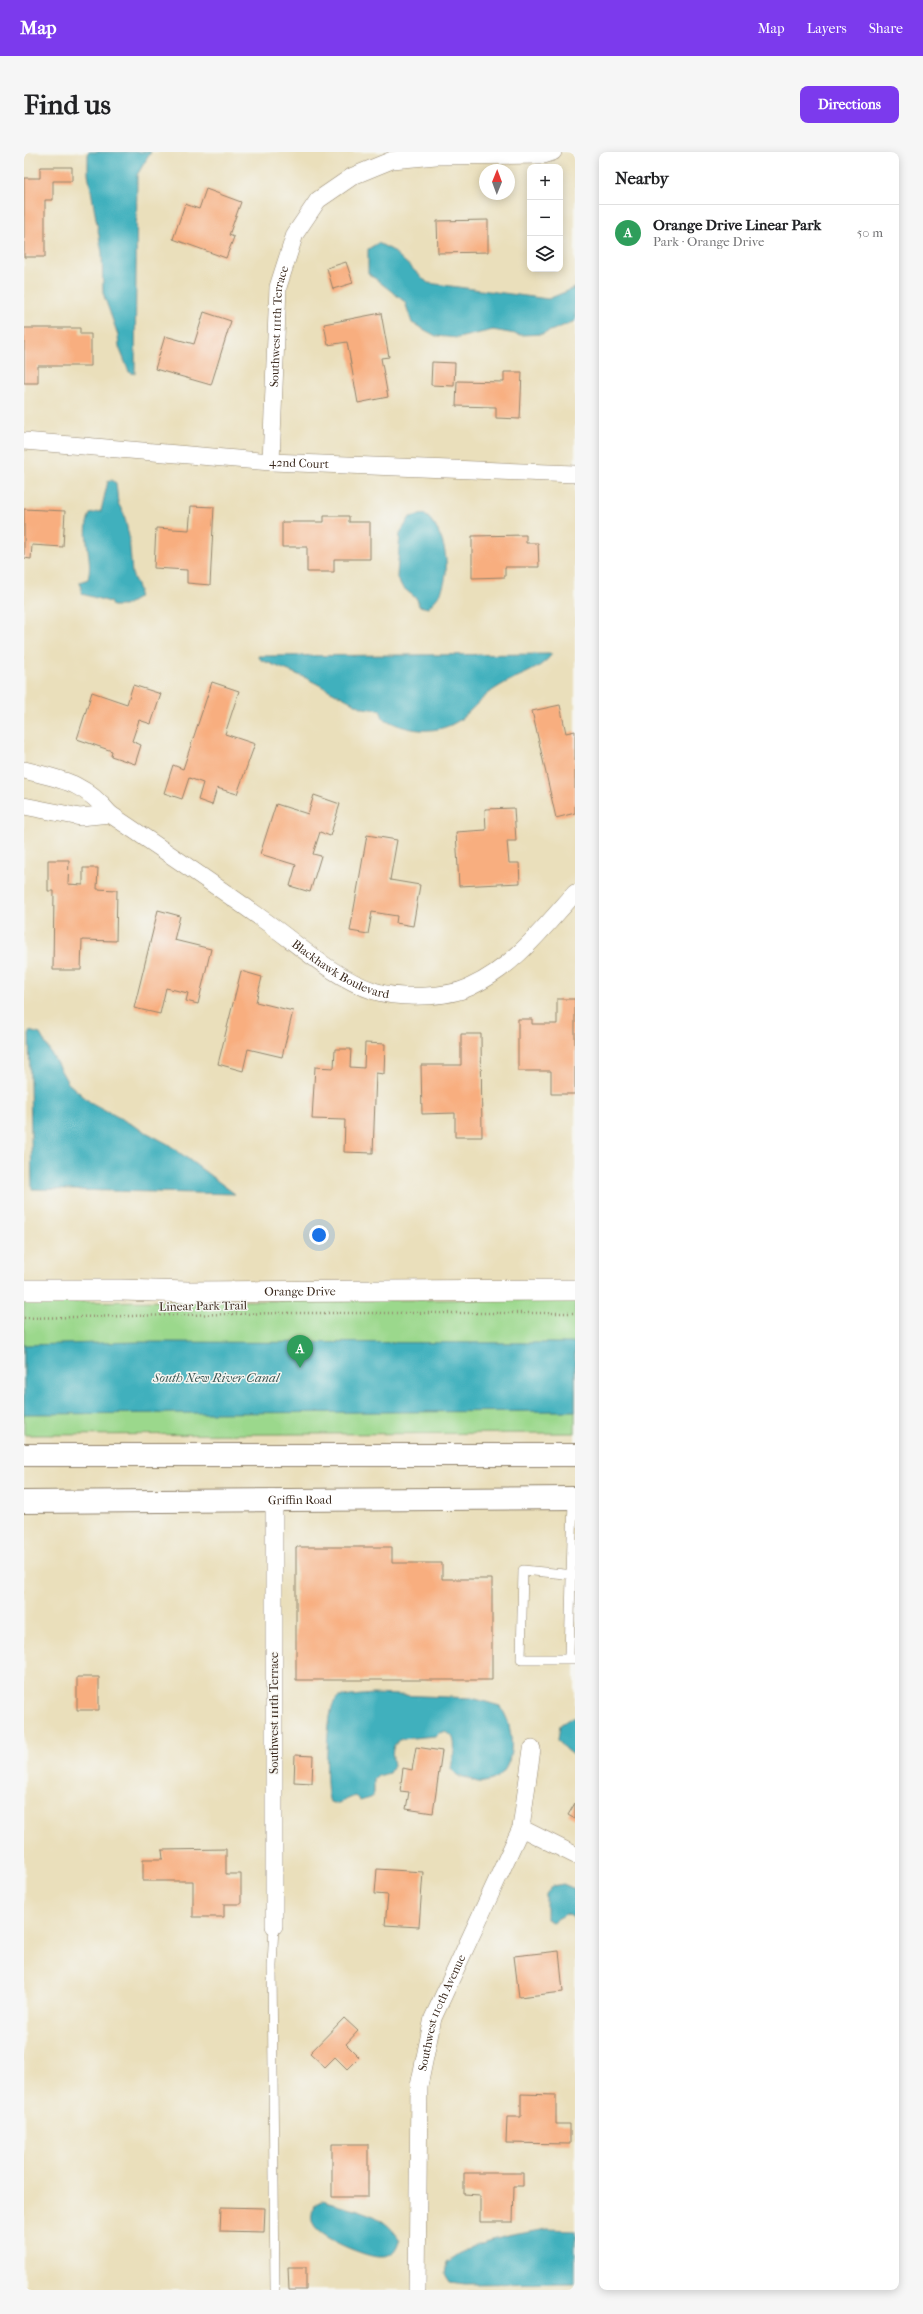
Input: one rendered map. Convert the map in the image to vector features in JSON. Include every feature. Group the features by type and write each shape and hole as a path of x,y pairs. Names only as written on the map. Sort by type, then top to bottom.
{"main road":[{"path":"24,1455 575,1455"},
{"name":"Griffin Road","path":"24,1502 574,1498"}],"street":[{"name":"Southwest 111th Terrace","path":"271,462 278,287 295,234 318,200 353,176 392,160 436,156 544,155 553,152"},
{"name":"42nd Court","path":"24,441 271,462 575,474"},
{"name":"Blackhawk Boulevard","path":"24,770 82,787 97,798 110,814 343,977 374,991 405,996 439,994 468,988 490,976 522,952 575,893"},
{"path":"24,806 80,817 110,814"},
{"name":"Orange Drive","path":"24,1290 188,1292 575,1290"},
{"name":"Southwest 111th Terrace","path":"274,1500 274,1926"},
{"name":"Southwest 110th Avenue","path":"417,2290 418,2086 433,2018 521,1828 532,1749"},
{"path":"521,1828 575,1855"}],"lane":[{"path":"574,1498 574,1575 572,1658 521,1659 522,1570 574,1575"},
{"path":"274,1926 272,1966 275,2290"}],"path":[{"name":"Linear Park Trail","path":"24,1318 282,1313 575,1312"}],"green space":[{"path":"575,1299 575,1433 24,1435 24,1302"}],"water":[{"path":"88,152 151,152 137,175 135,374 129,372 119,347 118,335 103,293 102,253 88,173"},
{"path":"378,243 392,250 428,283 548,299 575,288 575,321 543,334 521,335 493,330 458,338 436,336 412,323 405,302 368,273 368,249"},
{"path":"112,480 116,483 118,503 124,514 129,536 132,574 139,590 138,598 124,606 112,606 110,602 82,594 80,582 88,579 89,571 86,530 87,522 90,514 101,511 108,481"},
{"path":"424,514 431,521 442,540 446,563 444,585 439,596 428,608 419,606 417,599 401,586 397,576 400,533 410,517"},
{"path":"552,654 541,665 493,690 461,719 442,728 432,730 412,729 392,723 383,718 380,710 363,708 304,677 261,660 258,656"},
{"path":"29,1031 40,1034 68,1083 90,1102 168,1144 235,1194 32,1189"},
{"name":"South New River Canal","path":"137,1342 575,1343 575,1411 24,1414 24,1345"},
{"path":"373,1694 472,1698 500,1706 509,1726 511,1738 509,1762 504,1771 495,1778 484,1782 477,1782 465,1777 459,1777 451,1769 454,1744 451,1735 445,1732 435,1736 402,1739 395,1744 392,1754 394,1765 389,1773 378,1776 374,1780 374,1793 372,1797 360,1801 355,1796 336,1804 330,1802 327,1785 327,1758 328,1731 331,1709 335,1701 340,1697"},
{"path":"572,1717 575,1717 575,1757 565,1749 558,1740 560,1725"},
{"path":"563,1884 575,1889 575,1923 573,1917 566,1914 552,1922 546,1919 546,1894 553,1886"},
{"path":"323,2200 366,2212 384,2222 400,2240 398,2247 390,2255 379,2257 364,2254 325,2236 314,2226 312,2218 314,2205"},
{"path":"547,2229 575,2230 575,2283 465,2284 450,2282 445,2274 447,2262 471,2246 507,2236"}],"building":[{"path":"40,167 72,167 72,181 53,181 53,200 45,200 45,257 24,257 24,178 40,178"},
{"path":"206,189 241,202 229,235 234,237 226,258 173,239 185,204 199,209"},
{"path":"488,220 488,252 438,253 437,221"},
{"path":"346,262 353,283 333,289 327,268"},
{"path":"204,312 231,321 211,385 155,369 165,336 194,344"},
{"path":"381,313 389,357 381,358 388,397 358,403 347,342 328,345 324,324"},
{"path":"24,328 80,328 80,334 91,334 91,366 38,366 38,383 24,383"},
{"path":"432,362 455,363 454,386 431,385"},
{"path":"504,372 522,372 520,419 496,418 496,407 456,406 457,381 504,382"},
{"path":"191,506 214,507 210,585 187,583 187,570 154,568 156,528 189,530"},
{"path":"24,509 65,511 63,547 32,545 31,559 24,558"},
{"path":"324,516 349,516 349,522 370,522 370,559 334,559 334,572 307,572 307,547 282,547 282,522 324,522"},
{"path":"526,535 526,543 538,543 539,567 505,567 505,577 472,578 472,536"},
{"path":"212,682 239,691 225,734 255,744 237,794 217,788 212,805 198,800 203,783 189,778 182,799 164,793 173,765 183,769"},
{"path":"133,685 161,694 151,724 139,720 132,741 141,745 135,764 111,756 112,751 77,739 92,692 127,704"},
{"path":"560,705 566,733 575,731 575,813 556,818 532,711"},
{"path":"314,795 340,804 330,836 320,832 313,854 321,856 310,892 290,886 296,865 260,854 276,804 308,814"},
{"path":"514,808 516,841 507,841 509,863 519,863 520,883 459,886 456,832 486,830 485,809"},
{"path":"367,835 397,840 390,880 420,885 413,926 396,923 397,916 372,912 368,934 350,931"},
{"path":"48,860 69,860 68,884 83,885 83,868 98,868 97,889 117,890 116,941 82,940 81,970 53,970 54,891 48,891"},
{"path":"158,910 180,916 174,940 211,949 198,1004 186,1001 188,993 166,988 160,1014 134,1008"},
{"path":"241,971 262,977 256,1002 293,1011 282,1057 248,1049 243,1071 218,1064"},
{"path":"557,999 575,999 575,1094 551,1094 551,1071 518,1071 518,1019 532,1019 532,1024 557,1024"},
{"path":"461,1034 481,1034 482,1137 455,1137 455,1113 422,1114 421,1065 461,1065"},
{"path":"365,1043 385,1044 384,1074 376,1073 373,1153 344,1152 345,1120 312,1119 315,1067 334,1068 335,1049 351,1049 350,1067 364,1068"},
{"path":"296,1547 392,1547 392,1563 442,1563 442,1579 492,1579 492,1680 296,1680"},
{"path":"77,1677 99,1677 99,1710 77,1710"},
{"path":"416,1747 442,1751 433,1813 406,1809 409,1792 400,1791 403,1768 412,1770"},
{"path":"295,1755 313,1756 312,1783 294,1782"},
{"path":"575,1803 575,1819 568,1815"},
{"path":"226,1849 226,1874 241,1874 241,1904 224,1904 224,1917 193,1917 193,1881 143,1881 143,1859 163,1859 162,1850"},
{"path":"377,1869 423,1872 419,1927 385,1925 388,1895 375,1894"},
{"path":"559,1951 563,1992 519,1997 514,1956"},
{"path":"344,2018 358,2031 346,2044 359,2057 347,2069 335,2057 325,2067 310,2053"},
{"path":"521,2094 556,2095 556,2124 570,2124 570,2144 506,2143 507,2117 521,2117"},
{"path":"332,2144 368,2144 368,2197 332,2197"},
{"path":"464,2173 523,2173 523,2186 514,2186 513,2222 480,2222 480,2195 464,2194"},
{"path":"221,2207 265,2208 264,2232 220,2231"},
{"path":"288,2267 306,2267 306,2290 289,2290"}],"place":[{"name":"Orange Drive Linear Park","path":"300,1368"}]}
